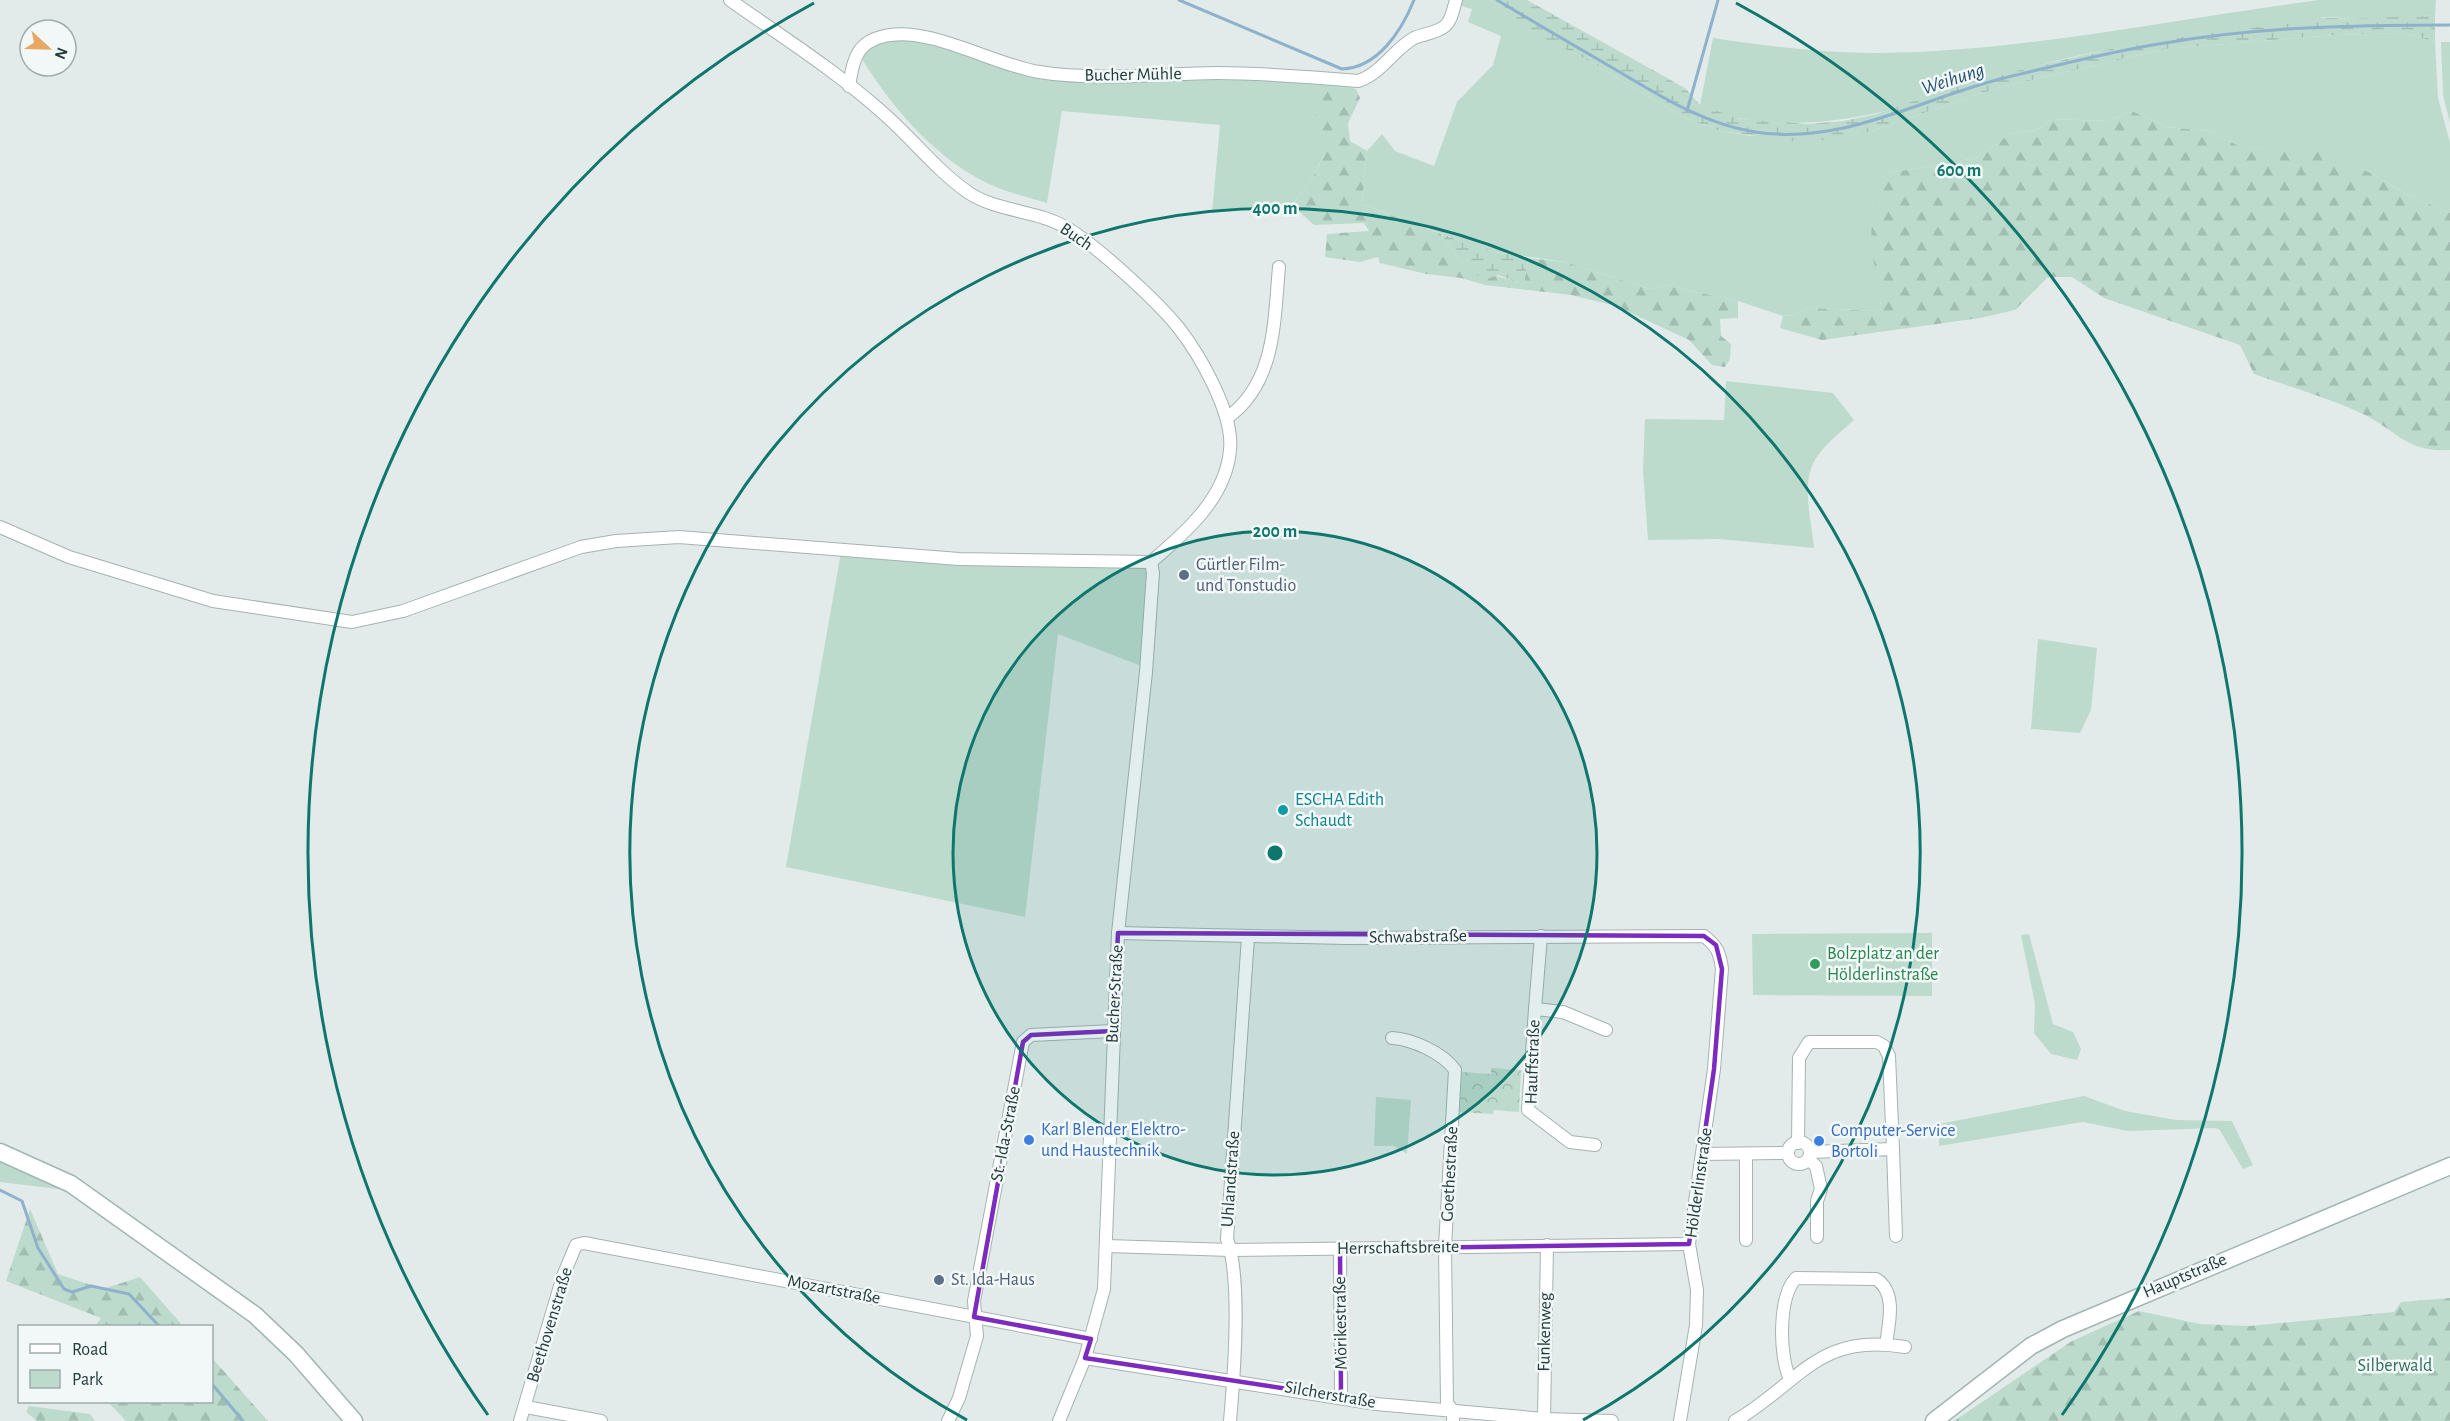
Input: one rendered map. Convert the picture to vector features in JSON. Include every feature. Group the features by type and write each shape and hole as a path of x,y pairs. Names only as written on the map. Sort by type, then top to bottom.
{"main road":[{"path":"0,1152 71,1184 255,1315 296,1354 354,1421"},
{"name":"Hauptstraße","path":"1936,1419 2031,1346 2063,1329 2450,1166"}],"street":[{"path":"730,0 849,87"},
{"name":"Bucher Mühle","path":"849,87 856,57 863,45 873,39 905,34 1037,72 1077,76 1256,73 1358,81 1371,77 1391,55 1414,38 1444,27 1451,16 1456,0"},
{"name":"Buch","path":"849,87 878,109 937,167 971,194 1066,228 1096,250 1180,330 1227,418 1231,448 1217,489 1190,527 1151,561"},
{"path":"1227,418 1237,411 1257,386 1269,358 1279,267"},
{"path":"0,527 69,557 213,601 352,622 403,611 582,547 641,538 679,537 959,559 1151,561"},
{"name":"Bucher Straße","path":"1059,1421 1085,1358 1103,1297 1107,1246 1118,933 1146,672 1153,573 1151,561"},
{"name":"Schwabstraße","path":"1118,933 1248,937 1704,936 1716,945"},
{"name":"Hauffstraße","path":"1541,936 1528,1110 1570,1142 1594,1144"},
{"name":"Uhlandstraße","path":"1230,1421 1234,1380 1231,1250 1227,1239 1248,937"},
{"name":"Hölderlinstraße","path":"1680,1421 1696,1325 1697,1290 1689,1244 1714,1069 1722,969 1716,945"},
{"name":"Hauffstraße","path":"1534,1010 1563,1012 1606,1030"},
{"name":"St.-Ida-Straße","path":"948,1421 959,1398 977,1336 974,1301 1023,1042 1030,1035 1113,1031"},
{"name":"Goethestraße","path":"1392,1038 1407,1038 1448,1062 1455,1070 1445,1247 1447,1403 1453,1416"},
{"path":"1798,1143 1799,1058 1802,1049 1809,1042 1877,1042 1884,1046 1889,1056 1896,1236"},
{"path":"1788,1153 1790,1147 1798,1143 1805,1144 1816,1166 1821,1190 1817,1201 1817,1237"},
{"path":"1788,1153 1796,1164 1803,1164 1809,1156 1893,1149"},
{"path":"1702,1154 1788,1153"},
{"path":"1746,1154 1746,1240"},
{"name":"Mozartstraße","path":"576,1245 584,1243 1091,1339"},
{"name":"Herrschaftsbreite","path":"1107,1246 1231,1250 1689,1244"},
{"name":"Beethovenstraße","path":"520,1421 563,1276 576,1245"},
{"name":"Funkenweg","path":"1544,1419 1547,1245"},
{"name":"Mörikestraße","path":"1340,1249 1341,1396"},
{"path":"1790,1379 1783,1362 1782,1346 1787,1293 1796,1278 1876,1279 1884,1284 1889,1297 1886,1344"},
{"path":"1735,1421 1755,1409 1790,1379 1833,1351 1853,1345 1886,1344 1905,1347"},
{"name":"Silcherstraße","path":"1085,1358 1341,1396 1453,1416 1612,1421"},
{"name":"Beethovenstraße","path":"526,1407 601,1421"}],"highlighted area":[{"path":"1118,933 1704,936 1716,945 1722,969 1714,1069 1689,1244 1340,1249 1341,1397 1085,1358 1091,1339 974,1317 1023,1042 1031,1035 1113,1031"}],"green space":[{"path":"1460,0 1489,0 1512,11 1510,20 1594,64 1681,116 1720,131 1750,136 1871,131 1997,88 2165,49 2335,35 2405,33 2435,42 2438,98 2450,143 2450,213 2408,195 2373,174 2308,147 2243,148 2209,131 2166,127 2132,111 2107,121 2052,119 2037,130 2010,134 1976,158 1889,173 1872,251 1882,289 1880,311 1808,308 1795,315 1783,316 1738,301 1664,285 1650,289 1565,262 1496,252 1362,204 1367,151 1382,134 1395,151 1434,166 1457,102 1493,65 1501,36 1468,22 1472,9 1459,5"},
{"path":"1489,0 1527,0 1685,88 1700,105 1740,119 1808,124 1843,121 1877,114 1961,84 2105,50 2218,31 2294,23 2313,17 2356,19 2435,15 2435,42 2405,33 2335,35 2165,49 1997,88 1871,131 1838,139 1797,142 1720,131 1681,116 1594,64 1509,20 1512,11"},
{"path":"2319,0 2436,0 2435,15 2368,19 2318,17 2291,24 2106,50 2061,60 1881,112 1836,120 1790,123 1743,119 1700,105 1713,38 1835,52 1932,51 2043,41"},
{"path":"880,39 916,40 1021,71 1329,82 1324,154 1312,179 1292,205 1212,212 1220,125 1062,111 1047,203 998,188 977,178 957,165 920,134 889,98 862,59 869,46"},
{"path":"2441,42 2450,42 2450,123 2443,95"},
{"path":"1329,82 1356,89 1360,98 1348,123 1350,141 1367,151 1362,204 1441,234 1465,267 1524,284 1528,258 1565,262 1650,289 1664,285 1738,301 1738,318 1720,319 1721,336 1731,344 1730,359 1725,367 1712,365 1689,340 1616,306 1571,295 1485,285 1461,278 1426,274 1380,263 1378,257 1360,262 1325,257 1327,234 1369,231 1364,223 1314,225 1292,205 1312,179 1324,155 1308,132"},
{"path":"2132,111 2166,127 2209,131 2243,148 2308,146 2373,174 2408,195 2450,213 2450,450 2436,450 2414,445 2354,410 2254,374 2240,345 2104,298 2072,277 2048,277 2015,310 1980,318 1822,340 1780,328 1783,316 1795,315 1808,308 1880,311 1880,286 1873,260 1871,231 1878,201 1889,173 1976,158 2010,134 2037,130 2052,119 2107,121"},
{"path":"1441,234 1496,252 1528,258 1524,285 1498,275 1484,280 1465,267"},
{"path":"1726,381 1833,393 1854,420 1818,455 1811,469 1808,498 1814,548 1719,539 1648,540 1643,470 1645,419 1724,420"},
{"path":"841,552 1140,562 1149,570 1144,667 1058,634 1025,917 786,867"},
{"path":"2038,639 2097,648 2091,710 2080,733 2031,729"},
{"name":"Bolzplatz an der Hölderlinstraße","path":"1932,933 1932,996 1753,995 1752,934"},
{"path":"2029,934 2053,1024 2073,1032 2081,1049 2077,1060 2051,1054 2034,1033 2035,1004 2021,935"},
{"path":"1491,1068 1521,1070 1519,1112 1494,1110 1493,1114 1459,1112 1462,1072 1491,1074"},
{"path":"2084,1096 2125,1111 2176,1120 2232,1121 2253,1165 2243,1169 2219,1129 2215,1128 2128,1131 2083,1122 1939,1146 1939,1124"},
{"path":"1376,1097 1411,1100 1407,1154 1394,1146 1374,1146"},
{"path":"0,1159 66,1190 0,1182"},
{"path":"30,1209 58,1274 103,1289 140,1277 182,1325 96,1325 101,1318 6,1281"},
{"name":"Silberwald","path":"2450,1298 2450,1421 1954,1421 2072,1341 2139,1311 2200,1324 2249,1326 2394,1312 2401,1302"},
{"path":"213,1359 268,1421 126,1421 109,1403 213,1403"},
{"path":"29,1406 90,1414 95,1421 37,1421 26,1412"}],"waterway":[{"path":"1179,0 1342,69 1355,67 1377,55 1395,35 1414,0"},
{"name":"Weihung","path":"1497,0 1651,90 1701,116 1718,123 1755,132 1788,134 1821,132 1852,126 2008,77 2145,46 2271,30 2342,26 2450,25"},
{"path":"1687,111 1718,0"},
{"path":"0,1190 22,1201 38,1248 64,1289 72,1292 91,1286 129,1294 158,1325"},
{"path":"213,1385 243,1421"}],"place":[{"name":"Gürtler Film- und Tonstudio","path":"1184,575"},
{"name":"ESCHA Edith Schaudt","path":"1283,810"},
{"name":"Bolzplatz an der Hölderlinstraße","path":"1815,964"},
{"name":"Karl Blender Elektro- und Haustechnik","path":"1029,1140"},
{"name":"Computer-Service Bortoli","path":"1819,1141"},
{"name":"St. Ida-Haus","path":"939,1280"}]}
